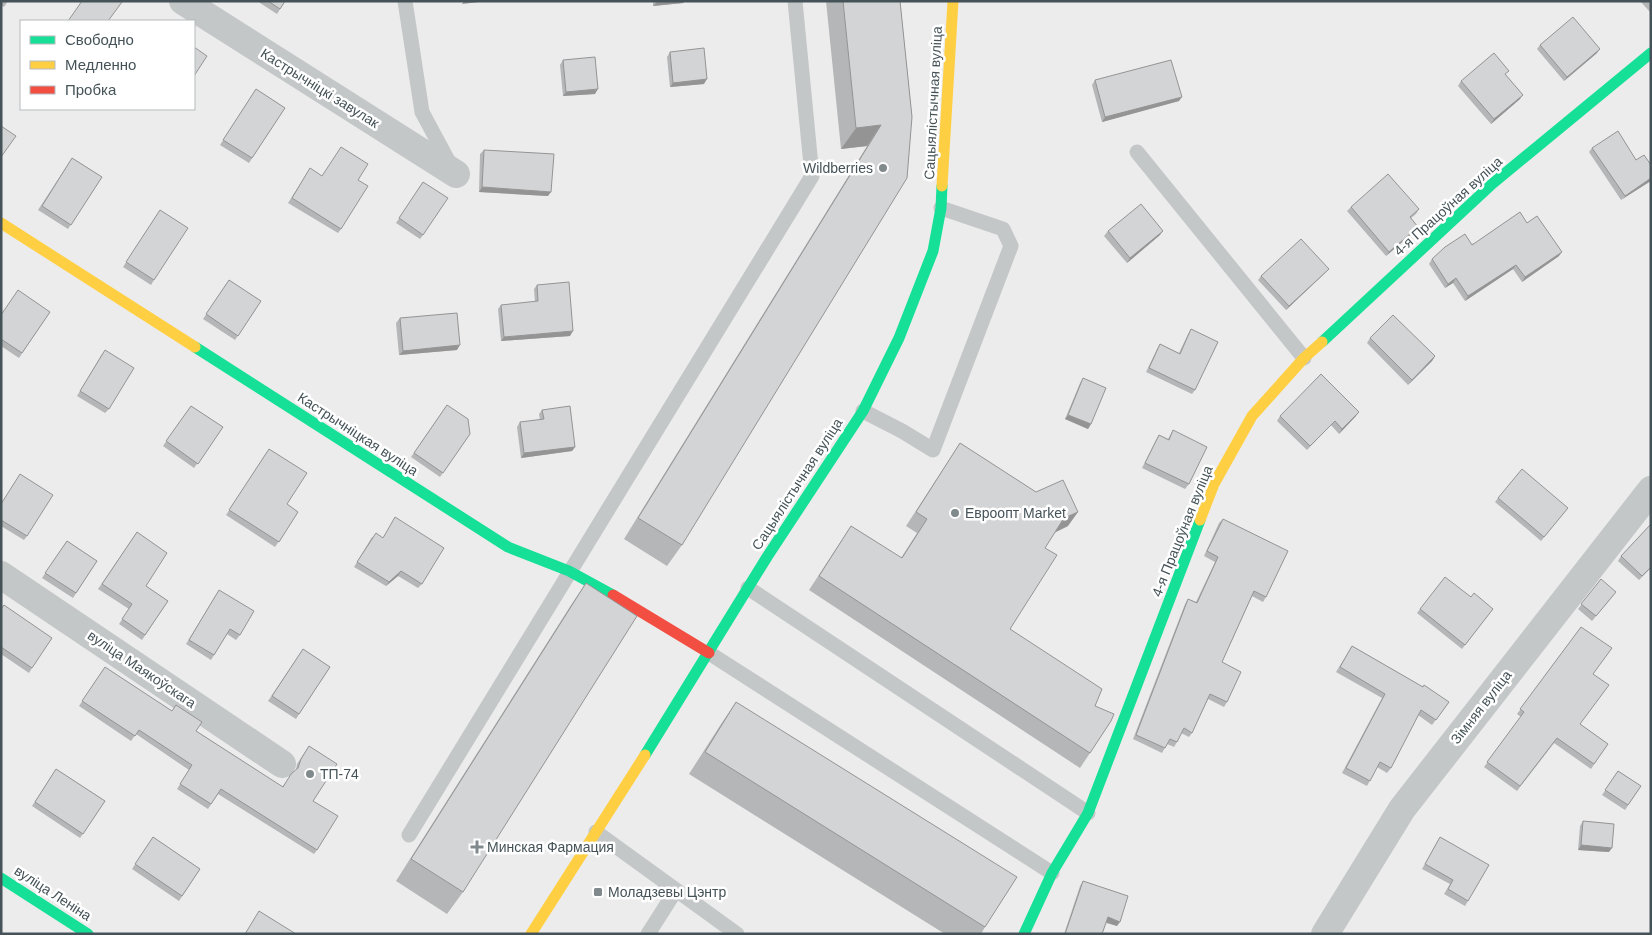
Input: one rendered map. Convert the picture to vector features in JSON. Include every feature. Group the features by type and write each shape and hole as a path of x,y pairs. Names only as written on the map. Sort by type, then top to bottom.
{"street":[{"name":"Кастрычніцкі завулак","path":"184,1 456,174"},
{"name":"Сацыялістычная вуліца","path":"531,934 709,653 767,557 863,411 899,338 933,251 941,208 953,1"},
{"name":"4-я Працоўная вуліца","path":"1024,934 1052,873 1088,812 1214,484 1252,416 1304,358 1492,184 1651,53"},
{"name":"Кастрычніцкая вуліца","path":"1,223 508,547 569,571 601,588 709,653"},
{"name":"Зімняя вуліца","path":"1324,934 1402,809 1651,490"},
{"name":"вуліца Маякоўскага","path":"1,575 282,764"},
{"name":"вуліца Леніна","path":"1,878 88,934"}],"lane":[{"path":"405,1 422,112 456,174"},
{"path":"409,835 812,176 795,1"},
{"path":"1137,152 1304,358"},
{"path":"863,411 902,431 933,450 1011,246 1003,229 941,208"},
{"path":"748,588 1088,812"},
{"path":"709,653 1052,873"},
{"path":"596,832 737,934"},
{"path":"648,934 676,890"}],"building":[{"path":"82,1 122,2 109,20 69,20"},
{"path":"268,1 285,1 280,9"},
{"path":"843,1 900,1 912,117 907,178 682,545 638,518 881,125 856,128"},
{"path":"1573,17 1600,49 1567,77 1540,45"},
{"path":"195,48 207,56 195,74"},
{"path":"704,48 707,79 673,83 670,52"},
{"path":"1494,53 1509,71 1505,74 1523,95 1494,119 1461,81"},
{"path":"595,57 598,89 566,92 563,60"},
{"path":"1171,60 1182,97 1105,117 1095,80"},
{"path":"256,89 285,108 252,158 223,140"},
{"path":"1,126 16,136 1,157"},
{"path":"1618,131 1636,160 1644,155 1651,165 1651,178 1625,196 1592,148"},
{"path":"341,147 368,164 358,180 368,186 341,229 292,198 310,168 322,176"},
{"path":"484,150 554,154 551,192 482,187"},
{"path":"72,158 102,177 71,225 42,206"},
{"path":"1388,174 1419,209 1410,217 1418,227 1389,252 1351,207"},
{"path":"423,182 448,198 423,235 399,218"},
{"path":"1141,204 1163,231 1130,258 1108,231"},
{"path":"160,210 188,228 154,280 126,262"},
{"path":"1520,212 1527,223 1537,216 1562,252 1525,277 1516,265 1468,296 1456,278 1448,284 1432,259 1445,247 1465,234 1472,245"},
{"path":"1301,239 1329,269 1289,306 1261,276"},
{"path":"229,280 261,301 238,336 206,314"},
{"path":"569,282 573,331 504,337 501,305 538,301 537,285"},
{"path":"18,290 50,312 22,353 1,339 1,315"},
{"path":"457,313 460,345 403,351 400,318"},
{"path":"1393,315 1435,356 1412,380 1370,338"},
{"path":"1191,329 1218,342 1195,390 1149,368 1160,344 1180,354"},
{"path":"105,350 134,368 109,409 80,391"},
{"path":"1321,374 1359,412 1342,429 1335,421 1310,446 1280,416"},
{"path":"1083,378 1106,388 1091,424 1068,415"},
{"path":"447,405 468,419 470,434 443,473 414,453"},
{"path":"191,406 223,427 198,464 166,441"},
{"path":"570,406 575,447 524,453 520,422 544,419 542,410"},
{"path":"1173,430 1207,447 1189,484 1145,463 1159,435 1169,440"},
{"path":"960,443 1036,492 1063,480 1078,512 1064,518 1045,548 1057,555 1010,629 1102,689 1095,706 1114,714 1090,753 819,576 851,526 902,558 927,519 916,512"},
{"path":"269,449 307,473 287,504 298,512 279,542 229,510"},
{"path":"1522,469 1568,508 1544,537 1498,498"},
{"path":"20,474 53,495 27,536 1,520 1,504"},
{"path":"395,517 444,548 422,584 401,571 389,582 357,562 376,533 383,538"},
{"path":"1223,519 1288,551 1266,597 1254,591 1222,662 1241,672 1227,702 1210,694 1192,733 1184,728 1177,742 1170,739 1165,748 1136,735 1188,599 1197,603 1218,557 1207,551"},
{"path":"1651,524 1651,567 1642,576 1621,556"},
{"path":"137,532 167,553 146,586 168,601 145,635 122,619 132,604 102,584"},
{"path":"67,541 97,561 76,593 45,573"},
{"path":"1445,577 1471,597 1474,593 1493,609 1465,645 1420,609"},
{"path":"1601,579 1616,592 1596,616 1581,604"},
{"path":"586,583 637,616 463,892 411,859"},
{"path":"219,590 254,611 240,635 230,629 214,655 189,640"},
{"path":"4,605 52,638 32,668 1,647 1,609"},
{"path":"1581,627 1612,648 1593,674 1609,685 1580,724 1608,744 1594,764 1557,738 1520,786 1487,762 1524,712 1520,709"},
{"path":"1352,646 1423,687 1424,685 1449,702 1436,720 1421,710 1391,768 1380,762 1370,781 1346,768 1385,694 1340,667"},
{"path":"303,649 330,667 299,714 272,696"},
{"path":"105,667 172,711 176,705 202,722 196,731 283,787 291,774 298,768 309,746 337,764 313,801 338,816 317,850 221,789 211,804 180,784 192,765 139,730 135,736 82,701"},
{"path":"736,702 1017,877 985,927 705,752"},
{"path":"56,769 105,801 83,834 35,802"},
{"path":"1618,771 1641,786 1628,805 1605,790"},
{"path":"1583,821 1614,824 1612,848 1581,845"},
{"path":"153,837 200,869 182,896 135,864"},
{"path":"1440,837 1489,865 1468,901 1448,889 1453,880 1425,864"},
{"path":"1083,881 1128,896 1120,922 1108,917 1102,934 1065,934"},
{"path":"259,911 296,934 245,934"}],"traffic: fast":[{"path":"1322,342 1492,184 1651,53"},
{"path":"645,755 767,557 863,411 899,338 933,251 941,208 942,186"},
{"path":"195,347 508,547 569,571 613,595"},
{"path":"1024,934 1052,873 1088,813 1200,520"},
{"path":"1,878 88,934"}],"traffic: slow":[{"path":"942,186 953,1"},
{"path":"1,223 195,347"},
{"path":"1200,520 1214,484 1252,416 1304,358 1322,342"},
{"path":"531,934 645,755"}],"traffic: jam":[{"path":"613,595 709,653"}],"place":[{"name":"Wildberries","path":"883,168"},
{"name":"Евроопт Market","path":"955,513"},
{"name":"ТП-74","path":"310,774"},
{"name":"Минская Фармация","path":"477,847"},
{"name":"Моладзевы Цэнтр","path":"598,892"}]}
